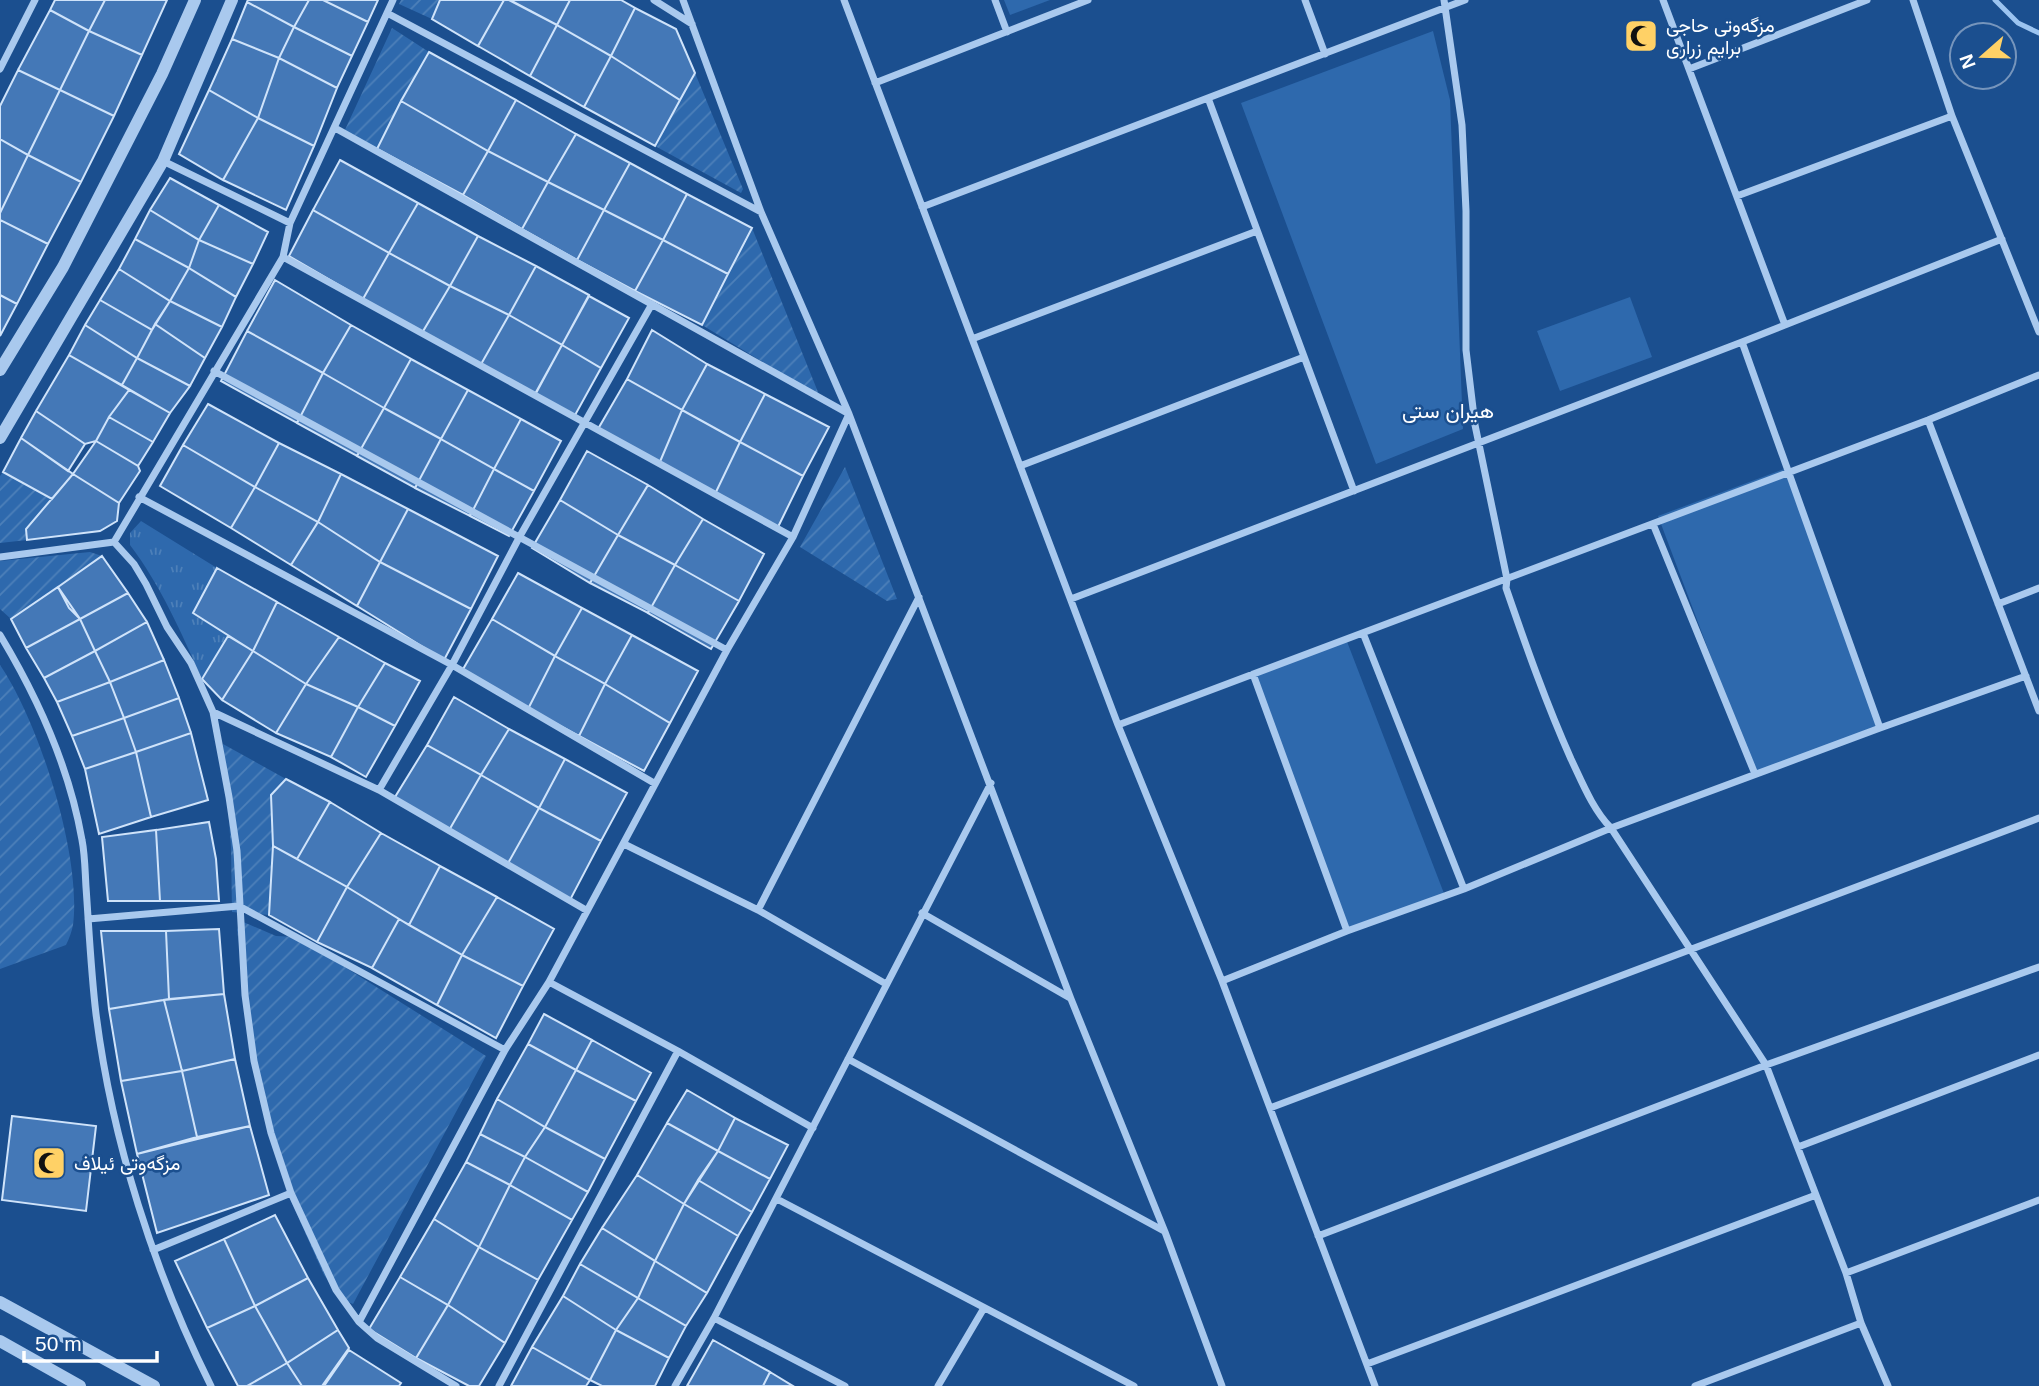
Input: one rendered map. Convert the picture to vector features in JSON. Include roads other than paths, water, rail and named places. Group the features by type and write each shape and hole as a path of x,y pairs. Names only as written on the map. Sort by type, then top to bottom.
{"street":[{"path":"0,69 35,0"},
{"path":"0,370 63,267 162,74 195,0"},
{"path":"0,438 163,161 232,0"},
{"path":"114,542 283,257 290,223 393,0"},
{"path":"654,0 692,24"},
{"path":"683,0 761,212 849,414 1071,999 1222,1386"},
{"path":"844,0 1118,725 1222,981 1376,1386"},
{"path":"995,0 1007,32"},
{"path":"875,83 1088,0"},
{"path":"1305,0 1325,54"},
{"path":"922,208 1325,54 1444,4 1465,0"},
{"path":"1663,0 1785,325"},
{"path":"1689,69 1867,0"},
{"path":"1913,0 1952,116 2039,332"},
{"path":"1444,4 1462,125 1466,212 1466,350 1478,443 1507,579 1506,588 1556,724 1578,774 1603,820 1611,828 1766,1065 1846,1273 1861,1323 1888,1386"},
{"path":"387,13 761,212"},
{"path":"1208,98 1354,491"},
{"path":"1737,196 1952,116"},
{"path":"335,128 849,414"},
{"path":"163,161 290,223"},
{"path":"972,339 1257,231"},
{"path":"1071,599 1742,342 2002,239"},
{"path":"283,257 793,537"},
{"path":"379,790 453,665 520,537 652,304"},
{"path":"1742,342 1880,727"},
{"path":"1020,466 1304,357"},
{"path":"214,371 727,650"},
{"path":"1118,725 1928,421 2039,375"},
{"path":"359,1322 505,1050 549,982 654,783 793,537 849,414"},
{"path":"1928,421 2039,711"},
{"path":"139,498 453,665 654,783"},
{"path":"1653,524 1755,774"},
{"path":"0,557 114,542"},
{"path":"114,542 134,564 146,584 167,627 191,663 213,712 237,851 245,995 254,1061 271,1133 291,1193 336,1290 359,1322 377,1338 456,1386"},
{"path":"1998,604 2039,588"},
{"path":"758,909 919,597"},
{"path":"1363,633 1464,889"},
{"path":"0,635 36,696 68,783 82,840 96,1014 134,1188 173,1302 211,1386"},
{"path":"1253,674 1347,931"},
{"path":"1222,981 1347,931 1464,889 1611,828 1880,727 2026,676"},
{"path":"213,712 379,790 586,910"},
{"path":"675,1386 714,1318 991,783"},
{"path":"1270,1108 2039,818"},
{"path":"624,844 758,909 886,984"},
{"path":"88,919 239,906 505,1050"},
{"path":"922,913 1071,999"},
{"path":"1318,1236 1766,1065 2039,967"},
{"path":"549,982 813,1128"},
{"path":"499,1386 678,1051"},
{"path":"1798,1147 2039,1055"},
{"path":"848,1059 1164,1232"},
{"path":"153,1250 291,1193"},
{"path":"1367,1364 1816,1195"},
{"path":"776,1199 1133,1386"},
{"path":"1846,1273 2039,1200"},
{"path":"0,1302 154,1386"},
{"path":"938,1386 984,1308"},
{"path":"714,1318 845,1386"},
{"path":"1695,1386 1861,1323"},
{"path":"0,1341 80,1386"}],"waterway":[{"path":"1995,0 2018,23 2039,33"}],"place":[{"name":"مزگەوتی حاجی برایم زراری","path":"1641,36"},
{"name":"مزگەوتی ئیلاف","path":"49,1163"}],"district":[{"name":"هیران ستی","path":"1448,410"}]}
